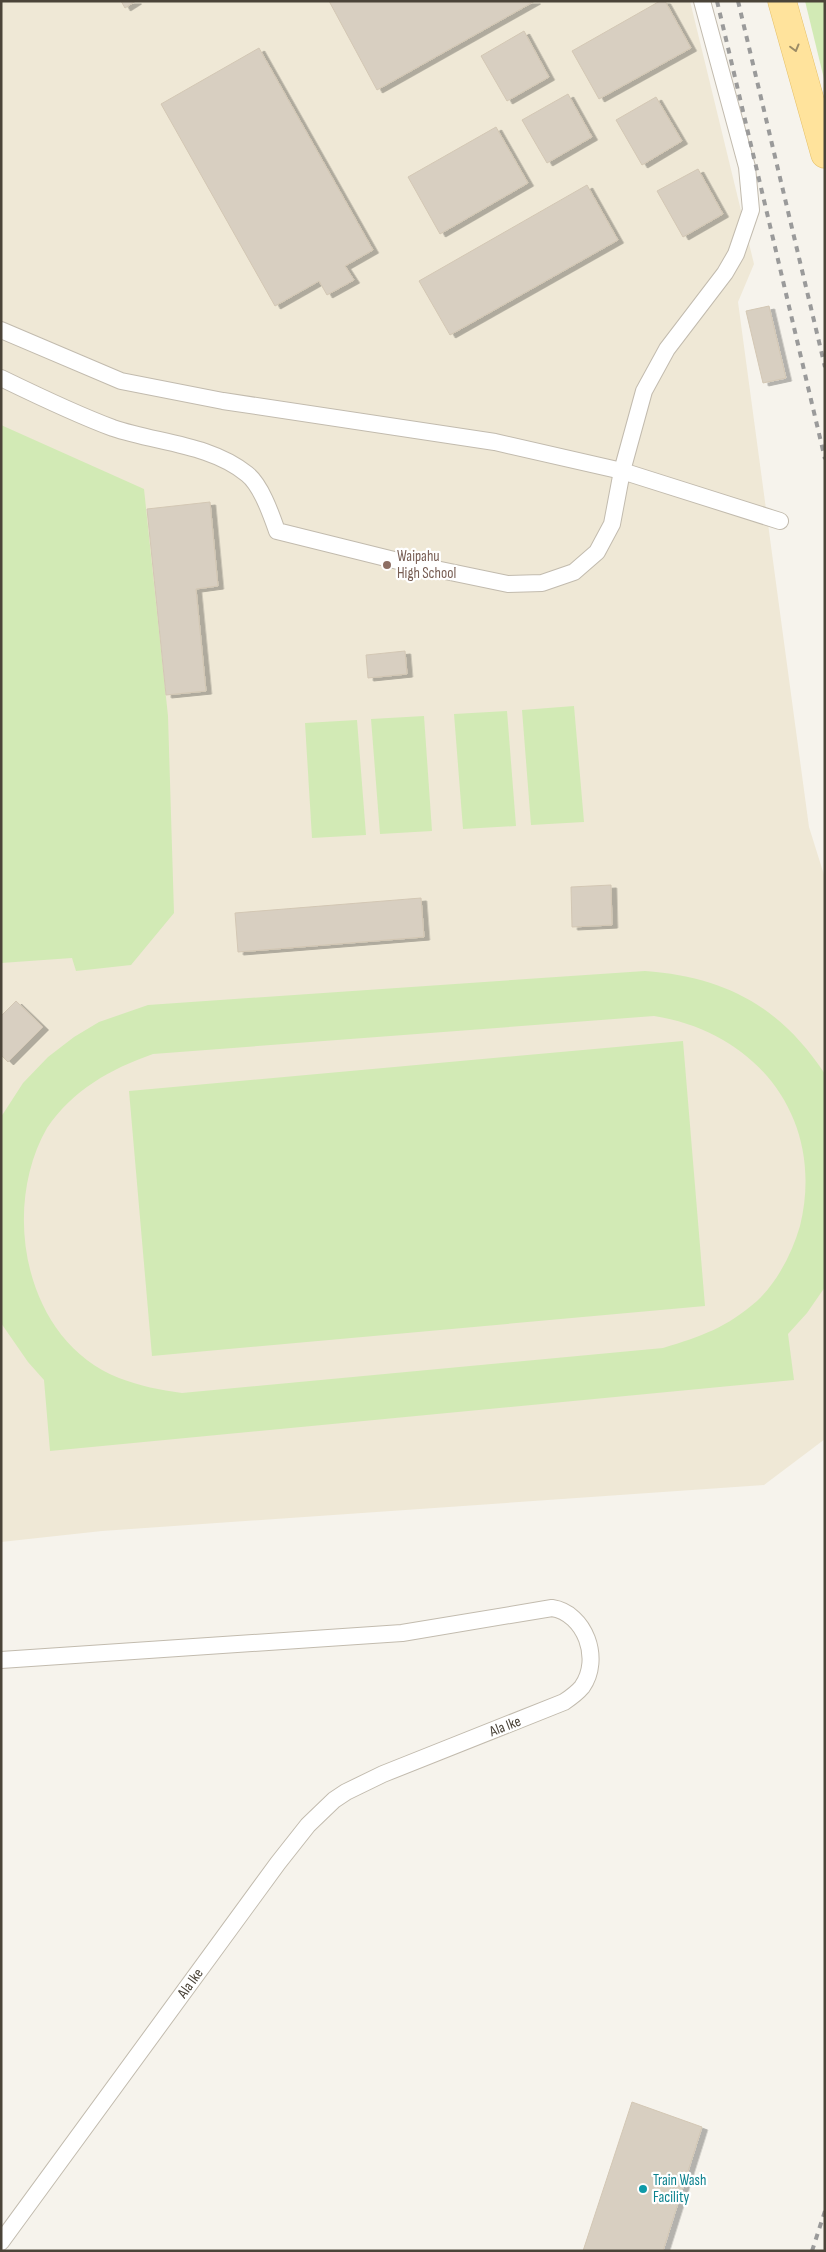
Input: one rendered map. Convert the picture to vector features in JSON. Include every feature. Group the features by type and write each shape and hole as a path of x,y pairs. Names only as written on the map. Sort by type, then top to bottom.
{"main road":[{"path":"782,1 825,154"}],"lane":[{"path":"1,378 58,406 115,428 219,457 248,475 267,504 277,531 402,562 508,584 542,583 574,572 597,552 612,524 622,471 644,391 667,349 725,273 736,254 751,210 747,166 702,1"},
{"path":"1,330 122,381 242,404 495,442 622,471 780,521"},
{"name":"Ala Ike","path":"1,1660 402,1633 552,1608 566,1612 584,1630 590,1668 582,1687 564,1702 383,1774 346,1792 321,1812 308,1825 278,1863 1,2242"}],"shaded area":[{"name":"Waipahu High School","path":"1,1 690,1 754,264 738,302 809,827 825,878 825,1439 764,1485 102,1531 1,1542"}],"green space":[{"path":"805,1 825,1 825,83"},
{"path":"1,425 144,489 168,716 174,913 131,965 76,971 72,958 1,963"},
{"path":"574,706 584,822 531,825 522,710"},
{"path":"507,711 516,826 463,829 454,714"},
{"path":"424,716 432,831 380,834 371,719"},
{"path":"357,720 366,835 312,838 305,723"},
{"path":"645,971 674,974 701,980 725,988 748,999 789,1030 808,1050 825,1074 825,1287 807,1313 788,1334 794,1380 50,1451 44,1380 28,1362 1,1323 1,1117 23,1083 48,1057 74,1037 99,1022 148,1005","holes":["654,1016 691,1025 724,1041 753,1062 776,1087 793,1117 803,1151 805,1187 800,1226 793,1246 778,1276 757,1301 735,1318 713,1330 663,1348 182,1393 127,1381 87,1360 61,1335 43,1304 30,1270 24,1233 25,1196 33,1161 47,1128 68,1103 94,1082 137,1060 153,1054"]},
{"path":"683,1041 705,1306 152,1356 129,1091"}],"building":[{"path":"121,1 136,1 125,8"},
{"path":"329,1 535,1 377,90"},
{"path":"660,1 665,1 691,48 599,99 572,51"},
{"path":"524,31 549,77 507,101 481,56"},
{"path":"259,48 373,250 345,266 354,280 327,295 319,281 275,306 161,104"},
{"path":"568,94 592,137 547,163 522,120"},
{"path":"656,97 682,141 642,165 616,120"},
{"path":"496,127 528,183 440,234 408,177"},
{"path":"698,169 723,214 683,237 657,191"},
{"path":"587,185 618,240 450,335 419,281"},
{"path":"769,306 786,378 763,383 746,311"},
{"path":"210,502 218,586 196,589 206,691 166,695 147,509"},
{"path":"405,651 407,674 368,678 366,655"},
{"path":"611,885 612,925 572,927 571,887"},
{"path":"421,898 424,937 238,952 235,913"},
{"path":"16,1001 43,1027 8,1062 1,1055 1,1016"},
{"name":"Train Wash Facility","path":"632,2102 702,2127 663,2251 583,2251"}],"railway":[{"path":"717,1 825,459"},
{"path":"738,1 825,367"},
{"path":"812,2251 825,2211"}],"place":[{"name":"Waipahu High School","path":"387,565"},
{"name":"Train Wash Facility","path":"643,2189"}]}
